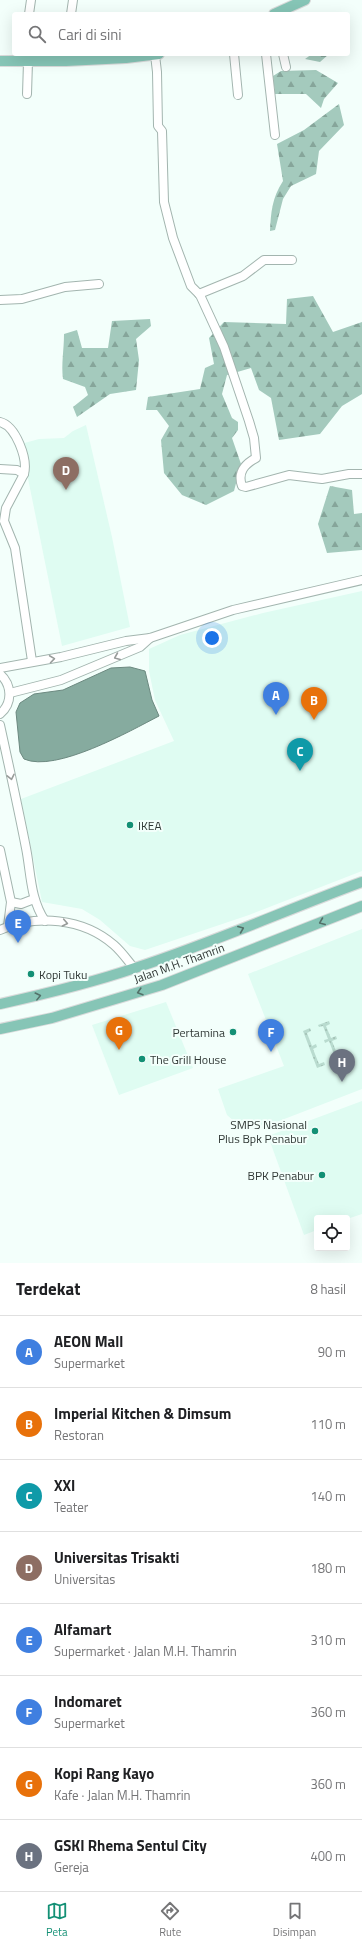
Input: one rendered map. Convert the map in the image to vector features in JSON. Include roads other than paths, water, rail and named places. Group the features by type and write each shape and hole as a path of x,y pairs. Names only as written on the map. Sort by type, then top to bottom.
{"main road":[{"path":"278,12 305,0"},
{"path":"0,61 66,57 126,58 142,56"},
{"name":"Jalan M.H. Thamrin","path":"0,1004 52,992 134,968 195,947 362,882"},
{"name":"Jalan M.H. Thamrin","path":"0,1029 52,1018 162,985 362,906"}],"street":[{"path":"29,12 31,0"},
{"path":"71,12 73,0"},
{"path":"157,56 158,126 162,131 164,202 177,250 191,286 199,294 224,347 254,438 256,458 247,463 242,470 242,486 246,487 289,475 322,479 345,474 362,474"},
{"path":"234,56 238,95"},
{"path":"266,56 275,135"},
{"path":"283,56 286,67"},
{"path":"25,59 27,94"},
{"path":"199,294 244,276 264,260 292,260"},
{"path":"0,300 22,299 65,287 99,284"},
{"path":"0,422 8,426 21,446 25,458 24,474 6,508 4,521 15,548 32,662"},
{"path":"0,469 17,470 24,474"},
{"path":"0,668 83,653 126,641 150,638 233,610 362,580"},
{"path":"10,693 61,680 140,647 150,638"},
{"path":"0,674 7,682 10,693 8,703 0,714"},
{"path":"0,725 27,850 34,899 38,910 45,921"},
{"path":"0,850 11,902 11,914 8,926"},
{"path":"11,902 21,904 34,899"},
{"path":"0,930 8,926 32,920 62,922 86,928 114,945 134,968"}],"place":[{"name":"Universitas Trisakti","path":"66,490"},
{"name":"AEON Mall","path":"276,715"},
{"name":"Imperial Kitchen & Dimsum","path":"314,720"},
{"name":"XXI","path":"300,771"},
{"name":"IKEA","path":"130,825"},
{"name":"Alfamart","path":"18,943"},
{"name":"Kopi Tuku","path":"31,974"},
{"name":"Pertamina","path":"233,1032"},
{"name":"Kopi Rang Kayo","path":"119,1050"},
{"name":"Indomaret","path":"271,1052"},
{"name":"The Grill House","path":"142,1059"},
{"name":"GSKI Rhema Sentul City","path":"342,1082"},
{"name":"SMPS Nasional Plus Bpk Penabur","path":"315,1131"},
{"name":"BPK Penabur","path":"322,1175"}]}
